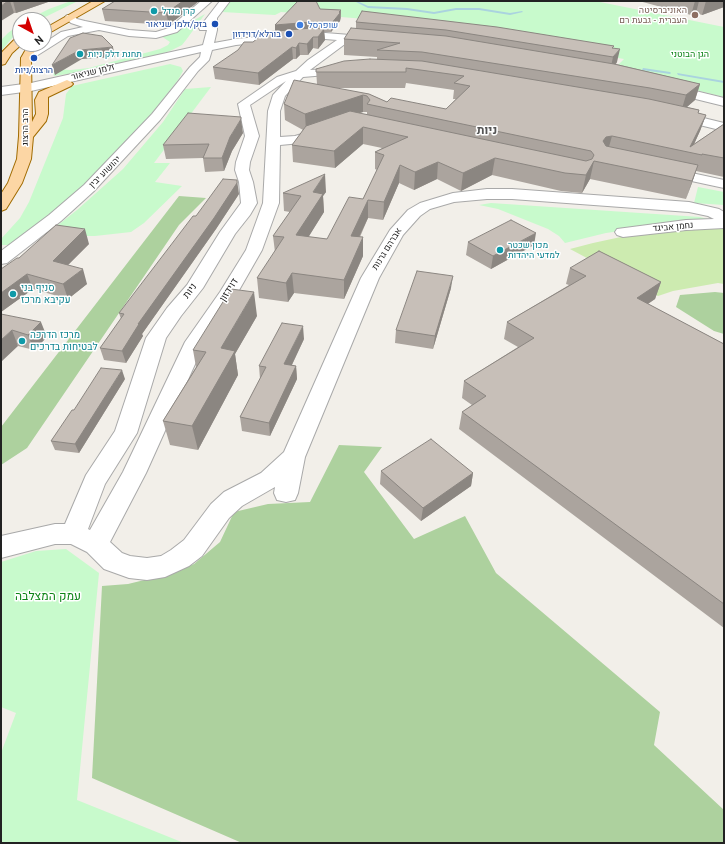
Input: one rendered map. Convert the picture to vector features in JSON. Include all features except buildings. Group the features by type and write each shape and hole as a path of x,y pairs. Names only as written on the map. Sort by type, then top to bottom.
{"main road":[{"path":"52,19 86,1"},
{"path":"52,28 100,1"},
{"path":"1,62 12,47"},
{"name":"הרב הרצוג","path":"1,206 21,170 26,146 25,71 26,58 29,52"},
{"path":"25,71 32,75 44,78 70,80"},
{"path":"26,136 40,121 42,114 41,100 43,96 70,80"}],"street":[{"path":"70,17 79,23 140,35 156,35 173,30 207,1"},
{"path":"195,59 199,37 206,25 225,1"},
{"path":"208,49 212,18"},
{"path":"26,58 52,40 65,34 90,29 114,30"},
{"path":"211,35 222,41 236,42"},
{"path":"208,49 236,42 294,36 342,40"},
{"path":"172,54 187,46 199,37"},
{"path":"208,49 280,40 312,38 342,40"},
{"name":"דוידזון","path":"96,544 134,473 195,342 229,292 254,250 271,203 274,111 279,95 312,62 342,40"},
{"name":"יהושוע יבין","path":"1,259 55,218 89,188 136,140 195,59 204,61 208,49"},
{"name":"זלמן שניאור","path":"1,97 25,90 153,63 195,59 208,49"},
{"name":"זלמן שניאור","path":"70,80 172,54 195,59"},
{"path":"299,74 354,71"},
{"name":"ניות","path":"73,534 94,481 126,433 156,338 174,312 194,288 228,232 244,212 249,203 246,182 242,170 243,162 252,136 244,104 281,79 299,74"},
{"path":"655,85 724,102"},
{"name":"זלמן שניאור","path":"1,91 25,90"},
{"path":"660,112 724,126"},
{"path":"273,142 296,140 336,126"},
{"path":"654,169 724,184"},
{"name":"אברהם גרנות","path":"286,493 292,457 370,278 396,234 414,213 439,201 468,195 512,194 689,207 713,212 724,218"},
{"path":"689,207 724,212"},
{"name":"נחמן אביגד","path":"623,232 724,223"},
{"path":"1,547 55,534 73,534 96,544 113,561 128,567 147,569 165,566 193,548 220,511 234,499 269,479 292,457"}],"green space":[{"path":"71,1 78,1 52,14 52,12 43,12"},
{"name":"הגן הבוטני","path":"230,1 595,1 724,27 724,97 613,70 624,59 465,32 377,20 281,12 275,15 222,12"},
{"path":"205,14 182,45 170,51 152,57 94,70 54,76 51,69 71,70 89,68 160,49 168,45 170,42 161,36 175,31"},
{"path":"12,30 12,38 1,51 2,39"},
{"path":"170,64 181,67 183,71 178,80 134,136 84,187 14,245 1,245 1,239 20,218 29,202 63,118 66,94 72,86"},
{"path":"211,87 154,163 170,163 155,182 182,186 144,223 131,232 95,236 44,236 77,210 123,169 163,122 185,89"},
{"path":"698,187 724,192 724,205 694,203"},
{"path":"179,196 206,198 179,225 27,448 1,465 1,427"},
{"path":"491,203 700,217 715,221 677,223 606,233 565,243 559,236 548,229 498,209 479,205"},
{"path":"724,227 724,284 718,283 673,291 658,296 570,249 644,232"},
{"path":"715,292 724,293 724,334 714,331 676,307 680,295"},
{"path":"339,445 382,447 364,472 414,539 465,516 496,573 660,712 654,745 724,810 724,843 242,843 92,778 102,586 128,584 169,574 194,564 220,542 234,512 268,504 310,502"},
{"name":"עמק המצלבה","path":"66,549 99,573 77,800 184,843 1,843 1,753 16,713 1,707 1,562 36,551"}],"waterway":[{"path":"355,1 368,7 407,9 434,13 456,9 479,9 510,14 522,12"},
{"path":"643,69 670,73"},
{"path":"678,74 724,82"}],"place":[{"name":"קרן מנדל","path":"154,11"},
{"name":"האוניברסיטה העברית - גבעת רם","path":"695,15"},
{"name":"בזק/זלמן שניאור","path":"215,24"},
{"name":"שופרסל","path":"300,25"},
{"name":"בורלא/דוידזון","path":"289,34"},
{"name":"תחנת דלק ניות","path":"80,54"},
{"name":"הרצוג/ניות","path":"34,58"},
{"name":"מכון שכטר למדעי היהדות","path":"500,250"},
{"name":"סניף בני עקיבא מרכז","path":"13,294"},
{"name":"מרכז הדרכה לבטיחות בדרכים","path":"22,341"}],"district":[{"name":"ניות","path":"487,131"}]}
